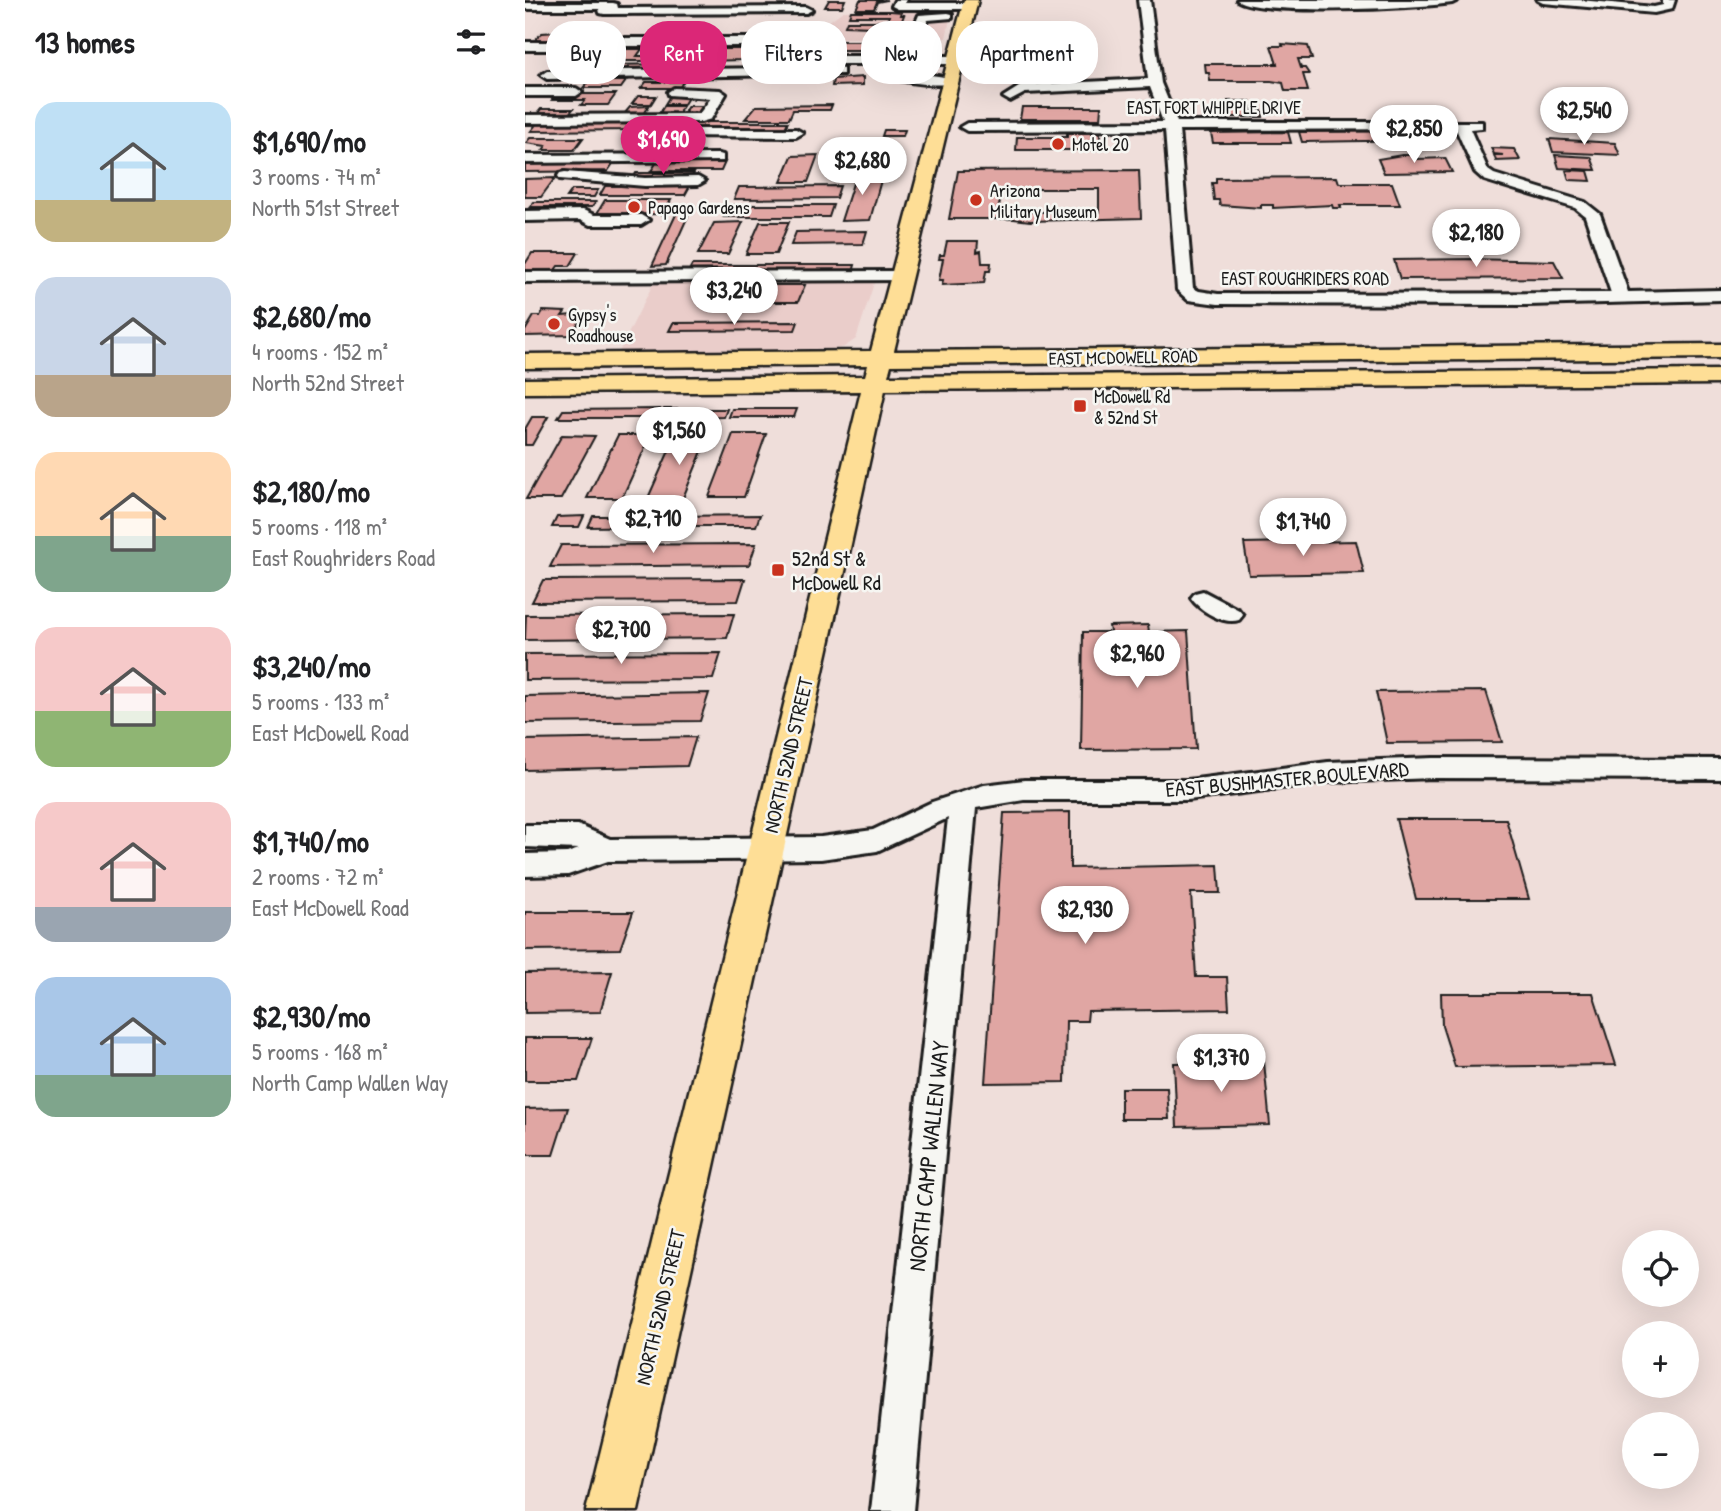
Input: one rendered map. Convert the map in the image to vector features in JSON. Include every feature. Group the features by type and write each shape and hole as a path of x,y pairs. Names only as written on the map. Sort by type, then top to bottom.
{"main road":[{"name":"NORTH 52ND STREET","path":"612,1511 875,385 956,63"},
{"name":"EAST MCDOWELL ROAD","path":"525,361 1721,351"},
{"name":"EAST MCDOWELL ROAD","path":"525,386 1721,377"}],"street":[{"path":"1144,0 1155,83 1172,127"},
{"path":"1243,0 1258,4 1411,5 1452,0"},
{"path":"1543,0 1654,10 1668,7 1669,0"},
{"path":"899,3 970,7"},
{"path":"528,6 604,15 744,21"},
{"path":"922,21 923,17 970,7"},
{"path":"604,15 806,10"},
{"path":"626,42 774,42 825,60 956,60"},
{"path":"525,46 546,58"},
{"path":"626,66 864,71 926,80 951,80"},
{"path":"526,90 546,73"},
{"path":"1010,97 1022,89 1155,83"},
{"path":"526,90 587,92"},
{"path":"525,119 701,118 706,116 720,94 663,92"},
{"name":"EAST FORT WHIPPLE DRIVE","path":"967,127 1469,125 1482,172 1489,177 1580,205 1592,214 1621,298"},
{"name":"EAST ROUGHRIDERS ROAD","path":"1172,127 1185,289 1194,296 1217,299 1621,298 1721,295"},
{"path":"525,134 796,133"},
{"path":"525,159 718,158"},
{"path":"549,176 645,182 698,181"},
{"path":"525,216 583,215 590,220 641,220"},
{"path":"1203,598 1231,615"},
{"name":"EAST BUSHMASTER BOULEVARD","path":"607,849 821,848 877,840 942,809 984,795 1024,790 1188,790 1364,770 1483,767 1721,769"},
{"name":"NORTH CAMP WALLEN WAY","path":"892,1511 963,802"},
{"path":"525,836 578,836 607,849"},
{"path":"525,865 569,864 607,849"}],"lane":[{"path":"525,277 902,276"}],"shaded area":[{"path":"952,10 946,38 942,38 942,21 861,21 861,38 847,38 847,21 829,21 843,11"},
{"path":"875,280 856,339 844,347 831,350 619,352 654,282"}],"building":[{"path":"534,0 597,0 532,2"},
{"path":"829,0 845,0 842,7 825,7"},
{"path":"860,0 887,0 877,2 874,9 856,9"},
{"path":"851,11 891,11 902,12 901,15 904,15 902,21 888,21 889,16 849,16"},
{"path":"847,21 861,21 861,27 847,26"},
{"path":"542,33 546,33 546,43 532,43"},
{"path":"847,41 861,41 861,50 847,50"},
{"path":"1282,44 1308,46 1312,59 1298,59 1301,68 1305,68 1309,74 1303,74 1308,91 1285,91 1283,83 1271,81 1210,81 1209,73 1206,73 1205,64 1277,64 1271,46 1283,46"},
{"path":"626,49 640,49 637,56 640,56 640,61 626,61"},
{"path":"727,49 741,49 741,60 727,60"},
{"path":"640,64 640,69 626,70 626,65"},
{"path":"861,77 863,85 832,86 847,84 847,78"},
{"path":"586,84 624,84 621,88 583,88"},
{"path":"644,84 682,84 679,88 641,88"},
{"path":"557,94 616,94 608,105 581,105 585,100 552,100"},
{"path":"638,96 656,96 651,104 632,104"},
{"path":"670,96 689,96 684,104 665,104"},
{"path":"1228,101 1250,101 1252,111 1262,111 1263,117 1230,117"},
{"path":"832,105 830,110 793,110 789,119 745,119 756,106"},
{"path":"649,106 644,114 624,114 630,107"},
{"path":"664,106 683,106 678,114 659,114"},
{"path":"688,106 707,106 703,114 683,114"},
{"path":"1022,107 1101,107 1100,119 1020,119"},
{"path":"541,109 573,109 567,116 535,116"},
{"path":"538,122 643,122 637,130 531,131"},
{"path":"684,122 788,122 784,130 679,130"},
{"path":"884,130 905,130 903,136 882,136"},
{"path":"1423,131 1427,140 1302,142 1299,132"},
{"path":"1288,132 1291,143 1213,143 1211,133"},
{"name":"Motel 20","path":"1067,133 1100,133 1100,150 1016,150 1017,137 1067,137"},
{"path":"530,138 583,138 574,150 543,150 546,146 526,143"},
{"path":"1549,139 1615,143 1620,155 1553,152"},
{"path":"1491,148 1514,149 1520,160 1496,161 1494,155 1503,155 1494,154"},
{"path":"818,155 808,182 781,182 792,156"},
{"path":"1415,155 1417,159 1445,158 1452,172 1384,173 1378,159"},
{"path":"1555,155 1591,157 1596,170 1559,168"},
{"path":"892,156 890,164 857,165 859,157"},
{"path":"614,162 608,171 525,172 525,163"},
{"path":"657,162 725,162 721,171 651,171"},
{"name":"Arizona Military Museum","path":"1139,170 1141,218 1030,221 949,219 958,171","holes":["1002,189 1099,189 1099,212 998,212"]},
{"path":"1566,170 1588,171 1591,181 1569,180"},
{"path":"636,173 694,173 691,178 633,178"},
{"path":"883,173 870,220 841,221 856,174"},
{"path":"1337,177 1339,183 1392,183 1400,205 1273,208 1273,205 1261,205 1261,208 1220,205 1219,200 1214,200 1212,183 1216,183 1216,178"},
{"path":"555,178 541,197 525,197 525,179"},
{"path":"605,186 690,186 685,195 600,195"},
{"path":"840,186 836,198 734,199 739,187"},
{"path":"572,190 598,190 594,197 567,197"},
{"name":"Papago Gardens","path":"605,200 671,200 663,214 596,215"},
{"path":"534,202 596,202 592,207 530,207"},
{"path":"730,205 833,205 829,217 724,217"},
{"path":"692,207 666,265 652,266 679,208"},
{"path":"743,222 728,254 698,254 714,223"},
{"path":"760,222 789,222 776,254 746,254"},
{"path":"867,231 863,244 791,245 796,232"},
{"path":"947,241 978,241 977,252 981,251 982,263 991,263 984,283 942,285 943,280 939,280 943,259 939,259 940,255 944,255"},
{"path":"532,253 578,253 570,266 558,266 555,270 525,270 525,264"},
{"path":"1394,260 1554,261 1563,278 1400,279"},
{"path":"692,265 855,265 853,272 688,272"},
{"path":"717,285 805,285 798,302 709,302"},
{"name":"Gypsy's Roadhouse","path":"543,311 565,312 562,316 584,314 572,335 525,336 534,316 540,316"},
{"path":"798,322 795,330 669,331 673,323"},
{"path":"660,409 656,418 558,418 563,410"},
{"path":"664,409 727,409 724,417 660,418"},
{"path":"732,409 797,409 794,417 729,417"},
{"path":"532,417 548,417 532,445 525,445 525,429"},
{"path":"709,434 683,498 648,498 676,435"},
{"path":"733,434 766,434 744,497 709,497"},
{"path":"562,435 595,436 561,499 526,499"},
{"path":"618,435 651,435 622,498 587,498"},
{"path":"760,515 756,526 667,526 672,516"},
{"path":"584,516 579,527 552,527 557,517"},
{"path":"593,516 664,516 660,526 588,527"},
{"path":"1356,541 1364,573 1249,575 1244,543"},
{"path":"756,544 749,565 550,567 561,545"},
{"path":"745,579 738,601 532,602 543,580"},
{"path":"734,614 727,638 525,640 526,615"},
{"path":"1148,625 1149,632 1188,631 1196,749 1081,750 1083,632 1110,632 1109,626"},
{"path":"721,653 713,679 525,680 525,654"},
{"path":"1486,691 1502,742 1387,743 1376,692"},
{"path":"709,693 700,721 525,723 525,696"},
{"path":"696,737 687,766 525,770 525,740"},
{"path":"1070,812 1070,868 1218,865 1220,893 1191,893 1196,977 1227,977 1229,1009 1088,1011 1087,1021 1066,1021 1065,1082 985,1083 1004,813"},
{"path":"1396,819 1506,819 1529,899 1416,899"},
{"path":"525,912 633,912 620,949 525,950"},
{"path":"612,972 600,1012 525,1013 525,973"},
{"path":"1441,993 1593,993 1616,1065 1455,1067 1442,1026"},
{"path":"525,1038 592,1038 578,1081 525,1081"},
{"path":"1264,1062 1270,1125 1177,1127 1174,1063"},
{"path":"1121,1088 1167,1088 1169,1119 1121,1119"},
{"path":"568,1108 553,1155 525,1155 525,1109"}],"place":[{"name":"Motel 20","path":"1058,144"},
{"name":"Arizona Military Museum","path":"976,200"},
{"name":"Papago Gardens","path":"634,207"},
{"name":"Gypsy's Roadhouse","path":"554,324"},
{"name":"McDowell Rd & 52nd St","path":"1080,406"},
{"name":"52nd St & McDowell Rd","path":"778,570"}]}
